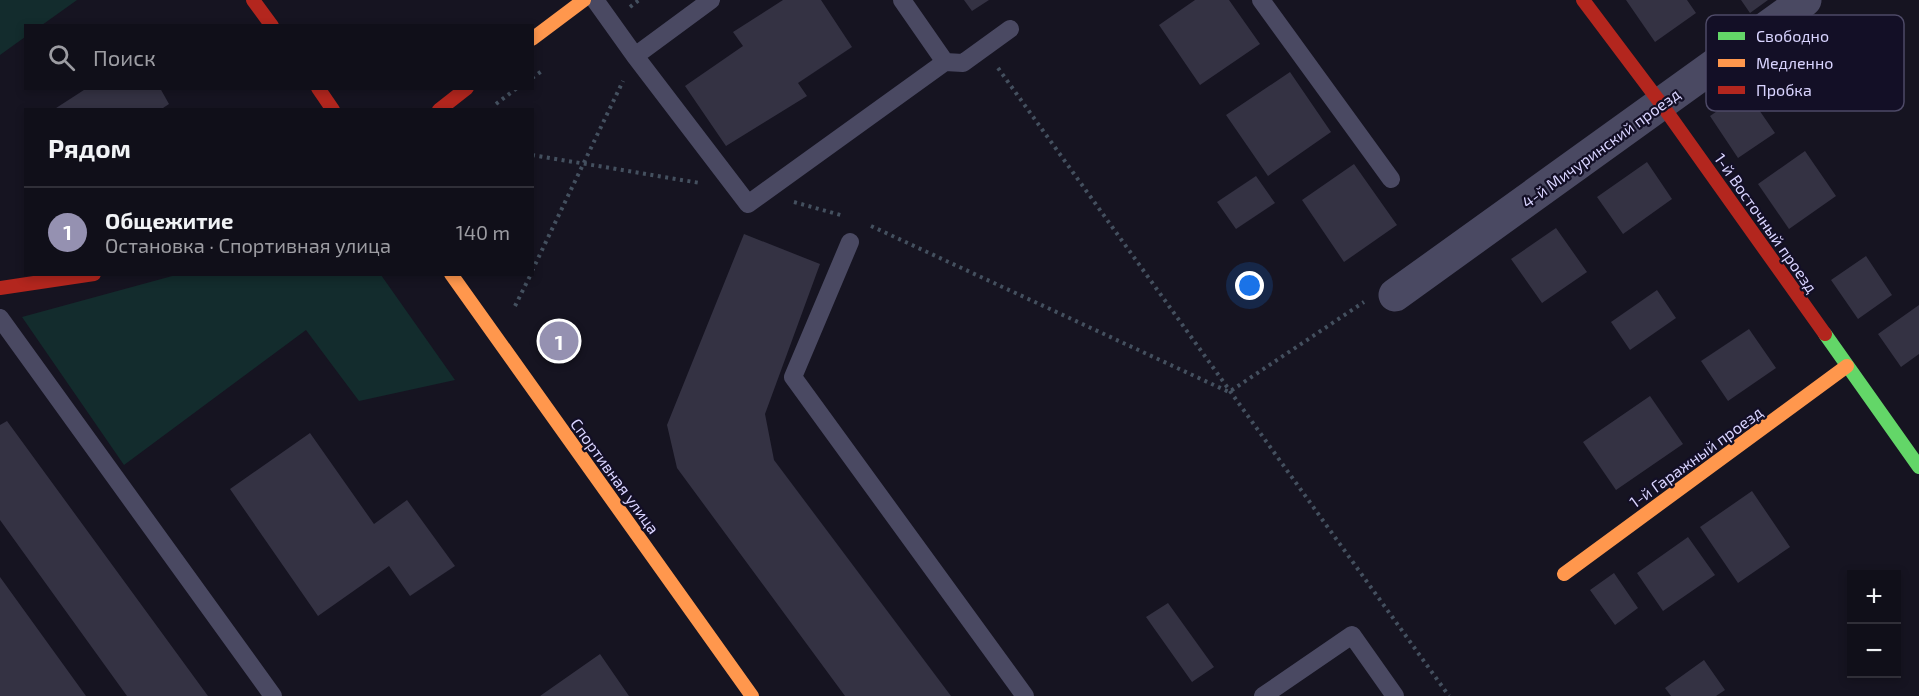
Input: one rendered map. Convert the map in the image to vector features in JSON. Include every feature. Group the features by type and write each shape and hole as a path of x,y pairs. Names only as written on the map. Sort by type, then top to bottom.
{"street":[{"path":"253,0 271,24"},
{"path":"534,38 584,0"},
{"name":"1-й Восточный проезд","path":"1583,0 1662,105 1919,467"},
{"name":"4-й Мичуринский проезд","path":"1785,15 1805,0"},
{"name":"4-й Мичуринский проезд","path":"1395,295 1706,73"},
{"path":"319,90 332,108"},
{"path":"442,108 464,90"},
{"path":"0,288 74,276"},
{"name":"Спортивная улица","path":"453,276 752,696"},
{"name":"1-й Гаражный проезд","path":"1564,574 1847,366"}],"lane":[{"path":"595,0 748,204 945,62 963,63 1010,29"},
{"path":"635,56 711,0"},
{"path":"902,0 945,62"},
{"path":"1261,0 1391,179"},
{"path":"850,242 793,377 1025,696"},
{"path":"0,318 273,696"},
{"path":"1263,696 1352,635 1395,696"}],"path":[{"path":"984,48 1449,696"},
{"path":"534,269 635,56"},
{"path":"491,108 514,90"},
{"path":"534,155 737,189"},
{"path":"761,194 847,217"},
{"path":"868,225 1229,392"},
{"path":"515,307 530,276"},
{"path":"1229,392 1373,295 1395,295"}],"green space":[{"path":"0,0 77,0 43,24 24,24 24,38 0,55"},
{"path":"172,276 382,276 455,380 359,401 306,330 124,465 22,317"}],"building":[{"path":"783,0 821,0 852,47 798,83 807,96 726,146 685,86 743,46 733,32"},
{"path":"964,0 989,0 972,11"},
{"path":"1195,0 1229,0 1260,44 1200,85 1159,25"},
{"path":"1626,0 1687,0 1696,13 1655,42"},
{"path":"1741,0 1768,0 1750,13"},
{"path":"1290,72 1331,132 1268,176 1226,115"},
{"path":"84,90 161,90 169,104 163,108 56,108"},
{"path":"1717,111 1760,111 1775,133 1738,158 1710,116"},
{"path":"1805,151 1836,196 1789,229 1758,184"},
{"path":"1647,162 1672,199 1623,234 1597,197"},
{"path":"1354,164 1397,225 1344,262 1302,200"},
{"path":"1256,176 1275,203 1236,229 1217,202"},
{"path":"1556,228 1587,272 1542,303 1511,259"},
{"path":"744,234 820,264 765,414 774,460 951,696 845,696 677,468 667,425"},
{"path":"1866,256 1892,295 1858,319 1831,280"},
{"path":"1657,290 1676,318 1630,350 1611,322"},
{"path":"1919,305 1919,354 1901,367 1878,334"},
{"path":"1749,329 1776,368 1728,401 1701,361"},
{"path":"1650,396 1683,444 1616,490 1583,442"},
{"path":"7,421 208,696 127,696 0,520 0,425"},
{"path":"310,433 374,524 407,500 455,566 410,596 389,566 318,616 230,489"},
{"path":"1752,491 1790,547 1738,583 1700,527"},
{"path":"1688,537 1715,575 1663,611 1637,573"},
{"path":"1614,573 1638,608 1615,625 1590,590"},
{"path":"0,577 86,696 0,696"},
{"path":"1168,603 1214,667 1192,682 1146,617"},
{"path":"600,654 629,696 540,696"},
{"path":"1704,660 1725,690 1716,696 1671,696 1665,688"}],"traffic: fast":[{"path":"1825,334 1919,467"}],"traffic: slow":[{"path":"534,38 584,0"},
{"path":"452,276 752,696"},
{"path":"1564,574 1847,366"}],"traffic: jam":[{"path":"253,0 271,24"},
{"path":"1583,0 1662,105 1825,334"},
{"path":"319,90 332,108"},
{"path":"442,108 464,90"},
{"path":"0,288 81,276"}],"place":[{"name":"Общежитие","path":"559,341"}]}
